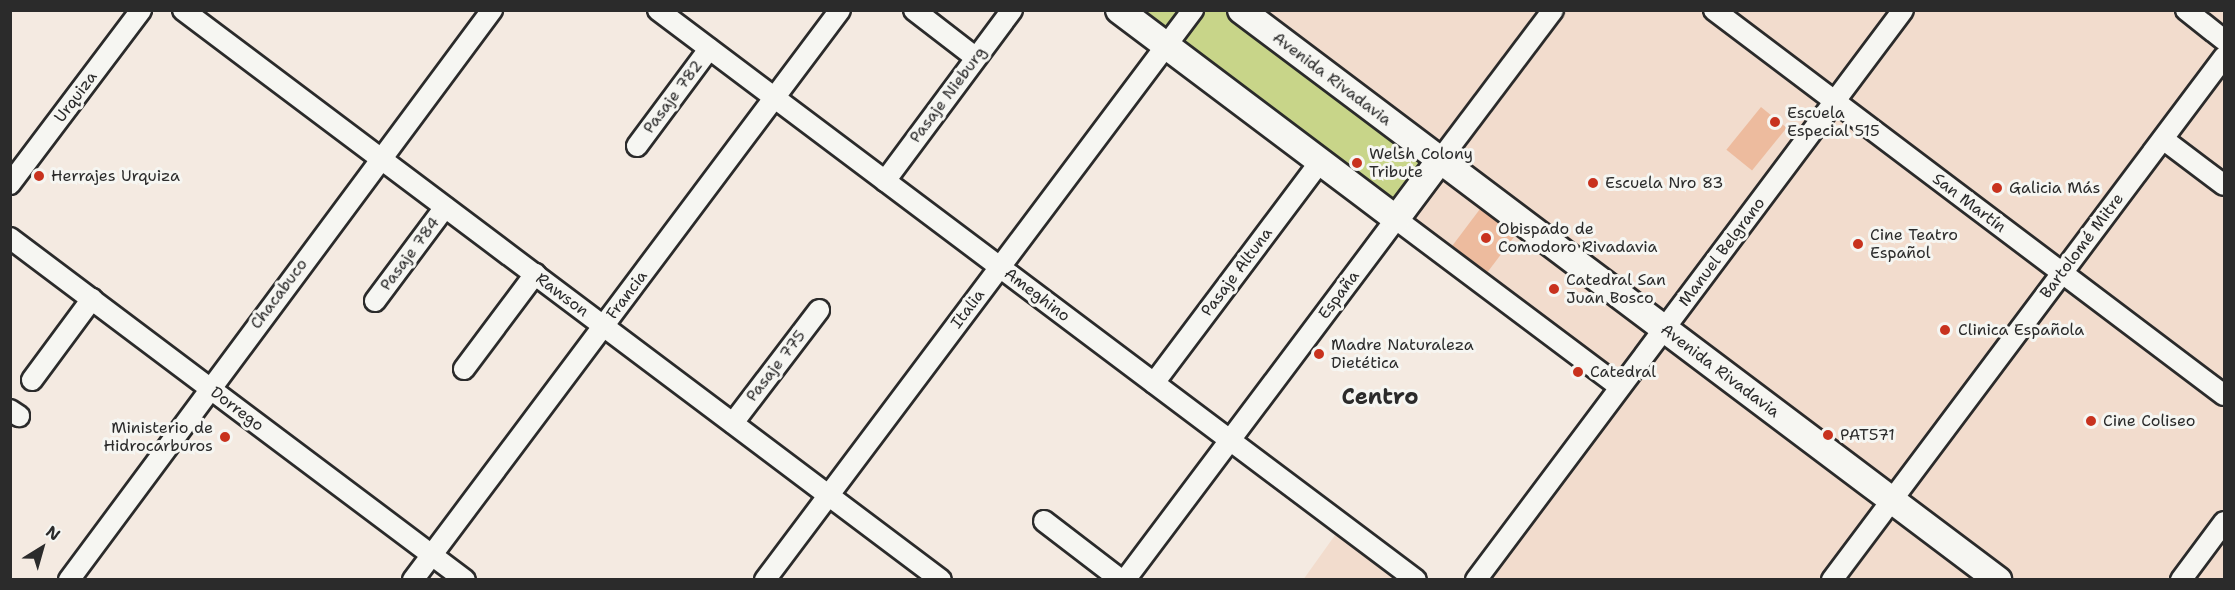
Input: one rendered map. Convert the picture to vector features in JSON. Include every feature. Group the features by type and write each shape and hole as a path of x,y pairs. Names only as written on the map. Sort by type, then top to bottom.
{"main road":[{"path":"1119,10 1396,219"},
{"name":"Avenida Rivadavia","path":"1241,10 1998,579"},
{"name":"España","path":"1396,219 1440,160"}],"street":[{"name":"Urquiza","path":"10,184 141,10"},
{"name":"Rawson","path":"183,10 941,579"},
{"name":"Chacabuco","path":"69,579 492,10"},
{"name":"Ameghino","path":"658,10 1416,579"},
{"name":"Francia","path":"413,579 840,10"},
{"path":"914,10 976,58"},
{"name":"Pasaje Nieburg","path":"885,181 1012,10"},
{"name":"Italia","path":"765,579 1193,10"},
{"name":"España","path":"1440,160 1553,10"},
{"name":"San Martín","path":"1714,10 2224,394"},
{"name":"Manuel Belgrano","path":"1476,579 1903,10"},
{"path":"2186,10 2224,40"},
{"name":"Pasaje 782","path":"637,146 709,49"},
{"name":"Bartolomé Mitre","path":"1832,579 2224,57"},
{"path":"2163,139 2224,185"},
{"name":"Pasaje Altuna","path":"1154,382 1320,162"},
{"name":"Pasaje 784","path":"375,301 445,207"},
{"path":"1396,219 1620,387"},
{"name":"España","path":"1125,579 1396,219"},
{"name":"Dorrego","path":"10,238 465,579"},
{"path":"464,369 535,274"},
{"path":"32,380 92,299"},
{"name":"Pasaje 775","path":"733,423 819,310"},
{"path":"1044,521 1121,579"},
{"path":"2181,579 2224,522"}],"shaded area":[{"path":"1241,11 2224,11 2224,579 1476,579 1620,387 1396,219"},
{"path":"1343,524 1416,580 1303,580"}],"green space":[{"path":"1119,11 1241,11 1440,160 1396,219"}],"building":[{"path":"1761,107 1787,128 1752,171 1726,150"},
{"name":"Obispado de Comodoro Rivadavia","path":"1480,209 1515,235 1487,272 1452,246"}],"place":[{"name":"Escuela Especial 515","path":"1775,122"},
{"name":"Welsh Colony Tribute","path":"1357,163"},
{"name":"Herrajes Urquiza","path":"39,176"},
{"name":"Escuela Nro 83","path":"1593,183"},
{"name":"Galicia Más","path":"1997,188"},
{"name":"Obispado de Comodoro Rivadavia","path":"1486,238"},
{"name":"Cine Teatro Español","path":"1858,244"},
{"name":"Catedral San Juan Bosco","path":"1554,289"},
{"name":"Clinica Española","path":"1945,330"},
{"name":"Madre Naturaleza Dietética","path":"1319,354"},
{"name":"Catedral","path":"1578,372"},
{"name":"Cine Coliseo","path":"2091,421"},
{"name":"PAT571","path":"1828,435"},
{"name":"Ministerio de Hidrocarburos","path":"225,437"}],"district":[{"name":"Centro","path":"1380,397"}]}
